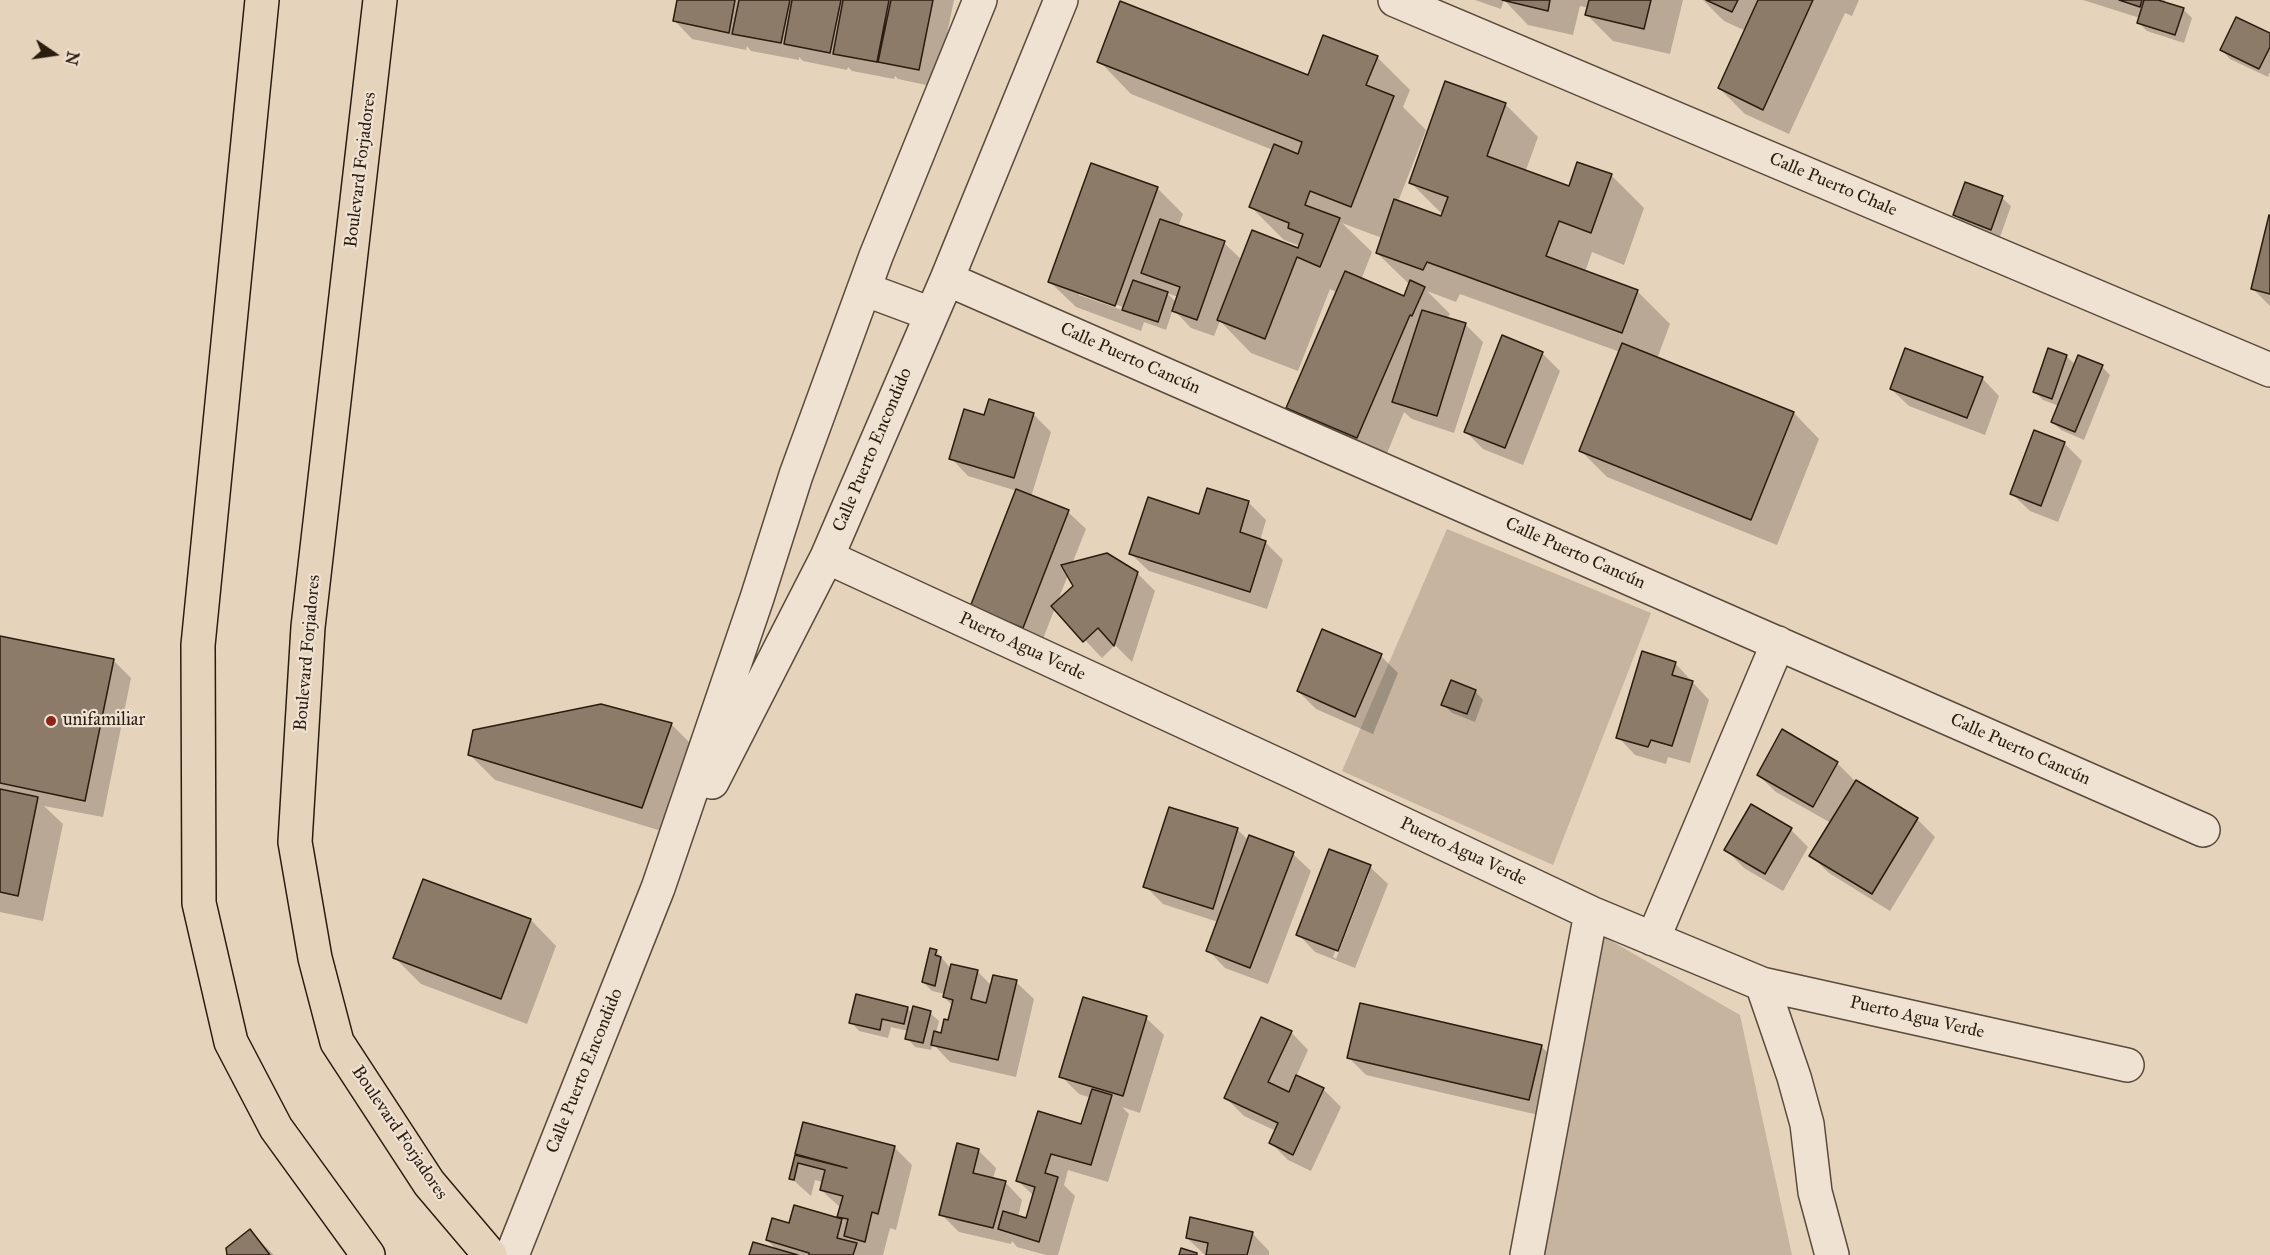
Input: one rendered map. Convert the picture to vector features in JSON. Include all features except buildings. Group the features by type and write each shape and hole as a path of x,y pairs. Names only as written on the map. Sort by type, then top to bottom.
{"main road":[{"path":"262,0 198,645 199,903 231,1042 276,1128 368,1255"},
{"name":"Boulevard Forjadores","path":"380,0 308,627 295,842 315,958 337,1042 429,1183 490,1255"}],"street":[{"name":"Calle Puerto Encondido","path":"512,1255 658,888 758,598 796,475 864,289 980,0"},
{"name":"Calle Puerto Encondido","path":"658,888 827,557 947,279 1061,0"},
{"name":"Calle Puerto Chale","path":"1395,0 2270,370"},
{"name":"Calle Puerto Cancún","path":"947,279 2203,830"},
{"path":"864,289 931,314"},
{"name":"Puerto Agua Verde","path":"827,557 1289,770 1591,913 1762,984 2127,1065"},
{"path":"1653,939 1778,643"},
{"path":"1527,1255 1591,913"},
{"path":"1762,984 1794,1077 1807,1124 1815,1192 1832,1255"}],"shaded area":[{"path":"1447,529 1651,613 1553,865 1342,771"},
{"path":"1601,935 1740,1015 1792,1255 1542,1255"}],"place":[{"name":"unifamiliar","path":"51,721"}]}
